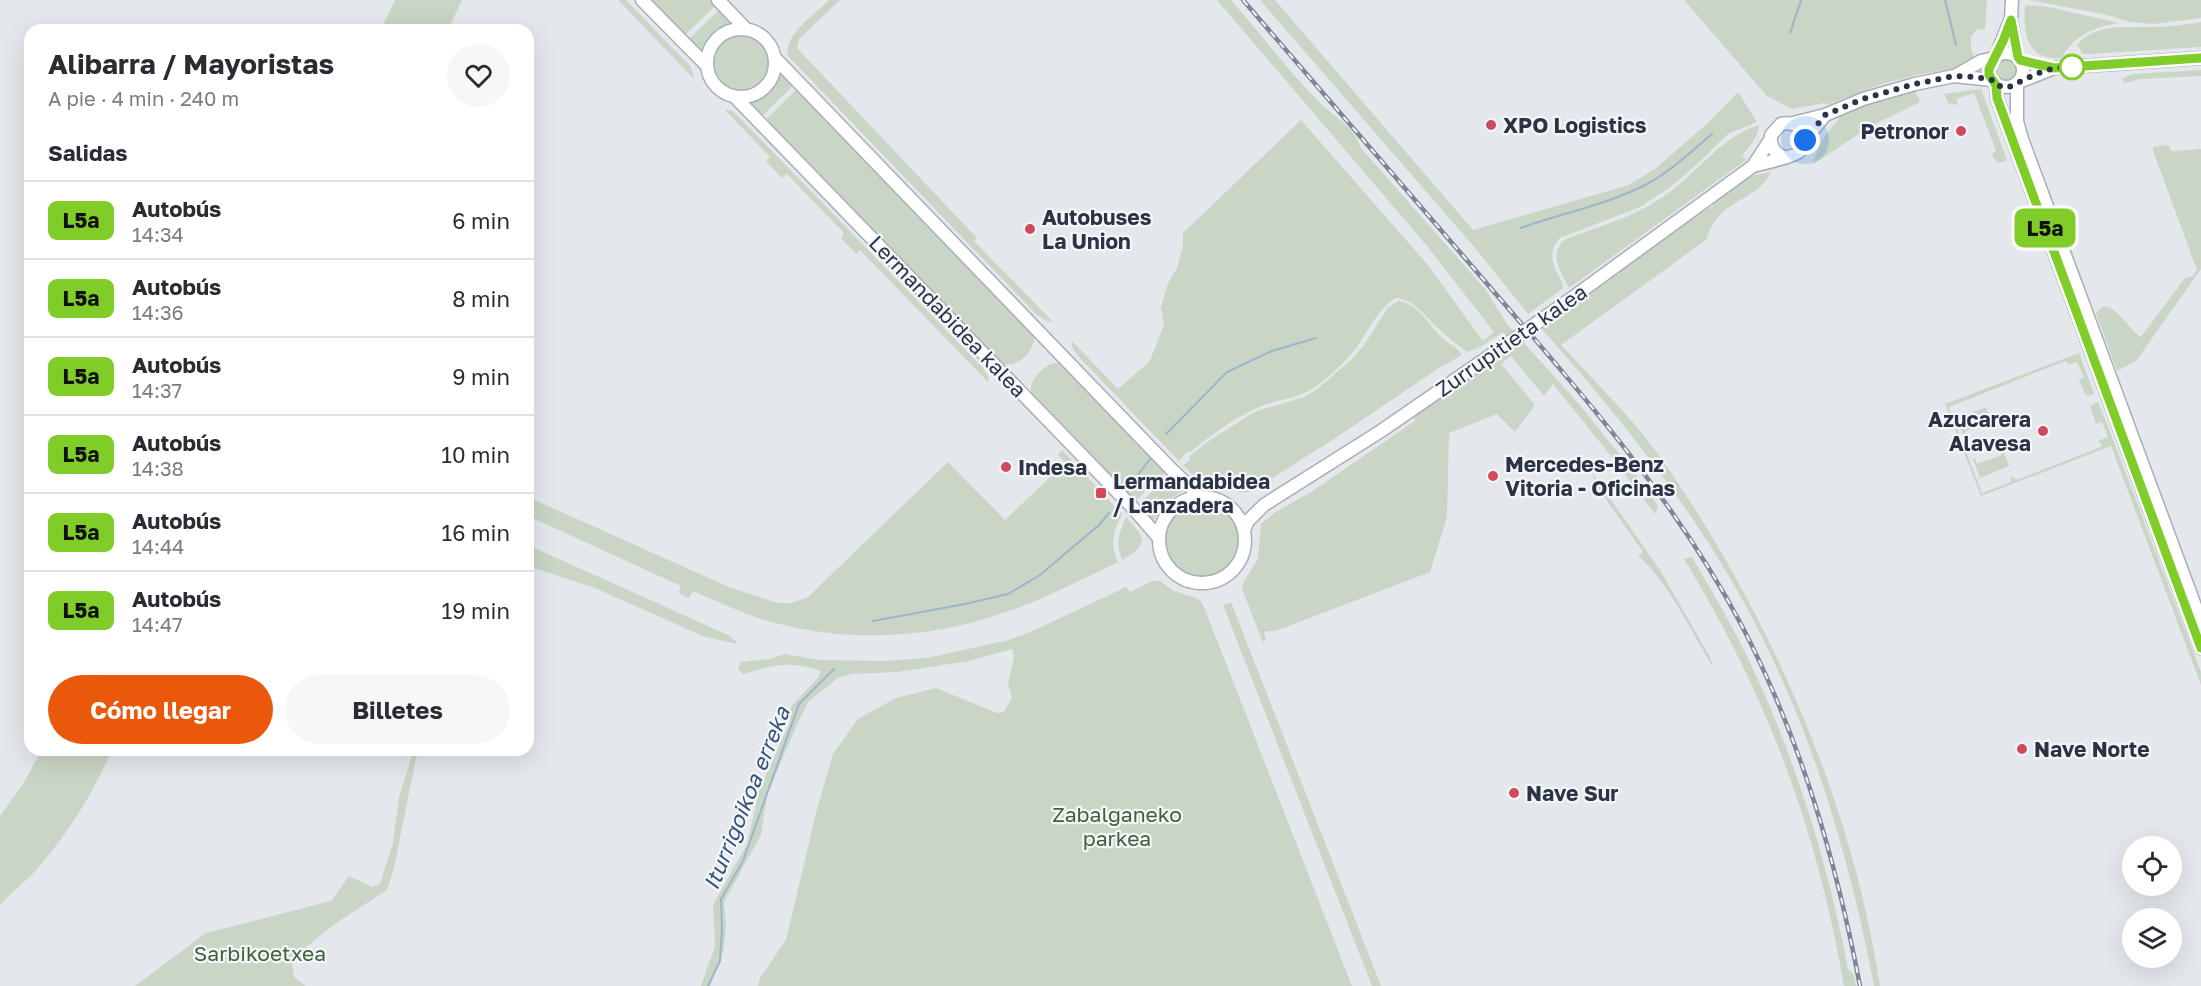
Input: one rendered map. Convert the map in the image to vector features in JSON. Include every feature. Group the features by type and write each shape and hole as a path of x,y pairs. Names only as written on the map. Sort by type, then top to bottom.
{"street":[{"path":"642,0 707,66"},
{"path":"718,0 746,29 760,34 770,45 775,58 1201,497"},
{"path":"2012,9 1989,69 1997,98 2201,648"},
{"path":"2012,9 2019,58 2024,71 2018,83 2017,121 2022,139 2201,622"},
{"path":"746,29 726,32 717,38 707,56 707,66 717,87 734,96 750,96 764,88 773,74 775,58"},
{"path":"1825,115 1805,140 1800,152 1792,157 1784,157 1774,151 1770,140 1776,127 1825,115 1863,99 1893,90 1954,76 1982,61 2007,53 2054,68"},
{"path":"1954,76 1994,82 2007,88 2054,68 2201,58"},
{"name":"Lermandabidea kalea","path":"734,96 1125,499 1159,538"},
{"path":"1793,123 1801,128 1805,140"},
{"name":"Zurrupitieta kalea","path":"1753,166 1770,140"},
{"name":"Zurrupitieta kalea","path":"1244,530 1248,521 1264,505 1381,431 1510,342 1753,166 1784,157"},
{"path":"1201,497 1213,498 1234,511 1244,530 1244,549 1236,567 1224,577 1204,583 1185,580 1168,567 1162,557 1159,538 1161,528 1172,509 1190,498 1201,497"},
{"name":"Zurrupitieta kalea","path":"1234,511 1264,505"}],"green space":[{"path":"395,0 462,0 451,24 384,24"},
{"path":"618,0 626,0 691,67 694,79"},
{"path":"649,0 711,0 716,5 684,36"},
{"path":"829,0 840,0 799,39 797,48 977,238 974,241 1053,322 1046,321 1036,314 788,56 790,41 795,33"},
{"path":"1217,0 1231,0 1308,91 1349,128 1360,147 1485,289 1507,324 1579,404 1640,480 1658,506 1655,514 1553,384 1544,396 1511,356 1501,364 1535,405 1515,432 1497,414 1449,433 1447,517 1430,572 1278,630 1264,632 1266,640 1263,642 1242,589 1243,583 1258,559 1261,524 1274,513 1311,492 1415,421 1414,417 1513,346 1503,332 1468,352 1445,335 1414,305 1396,298 1382,310 1351,355 1318,385 1300,395 1264,405 1241,416 1187,452 1179,461 1078,356 1072,347 1072,341 1118,389 1149,362 1164,325 1161,307 1168,283 1177,268 1183,246 1183,233 1301,120 1427,264 1483,341 1494,332 1427,246"},
{"path":"1260,0 1275,0 1473,230 1629,185 1655,169 1709,122 1738,92 1757,122 1728,134 1669,188 1640,207 1560,238 1555,244 1552,255 1563,285 1562,289 1528,314 1476,249"},
{"path":"1684,0 1987,0 1985,29 1977,30 1971,36 1971,49 1974,57 1953,69 1920,74 1882,84 1826,105 1824,103 1792,109 1767,96"},
{"path":"2029,0 2201,0 2201,18 2153,24 2131,22 2103,14"},
{"path":"2025,5 2048,7 2119,23 2086,33 2073,43 2061,58 2049,58 2040,55 2029,43 2025,25"},
{"path":"720,9 735,24 714,35 706,44 702,55 688,40"},
{"path":"2201,22 2201,47 2083,54 2077,45 2103,29 2159,27"},
{"path":"741,34 757,39 765,47 770,63 765,79 757,87 741,92 725,87 717,79 712,63 717,47 725,39"},
{"path":"2007,59 2016,62 2019,71 2016,80 2007,83 1998,80 1995,71 1998,62"},
{"path":"2201,70 2201,76 2140,79 2125,83 2121,79 2132,74"},
{"path":"780,71 794,85 761,117 747,103 768,91"},
{"path":"797,89 1034,335 1032,348 1023,358 1011,364 999,362 765,121"},
{"path":"1981,89 2007,160 1999,163 1992,154 1996,151 1974,93 1956,99 1958,105 1948,103 1944,94"},
{"path":"1915,90 1920,102 1871,126 1812,165 1819,146 1839,120 1837,118 1870,103"},
{"path":"724,109 733,111 983,368 989,383 860,250 856,254 841,238 844,233 787,174 782,178 766,161 770,157"},
{"path":"1759,125 1755,138 1742,155 1746,160 1569,288 1557,263 1556,256 1560,244 1566,239 1616,221 1652,204 1675,188 1732,138"},
{"path":"2168,145 2172,151 2201,149 2201,269 2136,361 2117,371 2096,313 2103,307 2112,309 2141,337 2185,278 2193,276 2197,270 2153,151 2153,147"},
{"path":"1771,172 1761,186 1720,215 1706,240 1561,345 1631,421 1674,477 1752,607 1801,711 1841,819 1857,874 1880,986 1874,986 1851,880 1820,776 1780,675 1756,626 1710,545 1665,480 1618,418 1542,329 1576,304 1575,302 1714,205 1713,203 1750,176"},
{"path":"1398,301 1417,310 1441,337 1462,355 1252,491 1238,492 1221,483 1195,478 1183,465 1206,443 1254,412 1304,397 1317,389 1350,361 1364,345 1387,309"},
{"path":"2079,353 2094,394 2088,396 2085,394 2079,380 2084,377 2077,362 2069,364 2065,361 1949,407 1982,493 2011,482 2011,476 2017,480 2103,446 2098,441 2108,437 2102,422 2096,424 2090,406 2098,402 2201,672 2201,685 2111,446 1981,496 1945,404"},
{"path":"1054,363 1067,367 1167,471 1134,502 1033,398 1031,387 1036,377 1044,368"},
{"path":"1986,407 1993,426 1989,422 1965,431 1967,437 1964,438 1957,418"},
{"path":"2002,448 2009,466 1980,478 1973,459 1975,458 1977,464 2002,455 2000,449"},
{"path":"1062,450 1122,514 1113,544 1118,562 1023,606 982,620 926,632 840,634 812,631 760,619 693,591 689,598 679,593 681,586 534,519 534,500 731,588 778,603 792,603 808,597 948,462 1005,520 1065,463 1058,455"},
{"path":"1592,473 1660,570 1710,657 1713,667 1670,594 1638,555 1643,552 1596,485"},
{"path":"1170,474 1186,490 1166,503 1153,522 1137,506"},
{"path":"1195,502 1209,502 1223,508 1234,519 1240,533 1237,555 1229,567 1209,578 1195,578 1181,572 1170,561 1164,547 1164,533 1170,519 1181,508"},
{"path":"1126,517 1138,530 1142,541 1137,550 1122,560 1119,538"},
{"path":"534,548 730,636 738,644 705,637 595,588 534,568"},
{"path":"1692,557 1745,652 1794,768 1830,887 1848,969 1853,973 1856,986 1844,986 1819,872 1785,765 1740,661 1684,559"},
{"name":"Zabalganeko parkea","path":"1152,581 1160,581 1174,591 1196,598 1204,607 1352,986 758,986 760,978 786,940 817,809 833,754 858,719 896,698 936,688 997,713 1004,712 1012,698 1008,684 1014,656 1012,649 969,661 897,672 852,674 838,678 809,701 767,795 761,835 724,902 726,925 724,949 710,986 701,986 715,946 713,905 747,844 760,788 790,722 790,709 817,679 821,671 782,665 743,674 738,669 741,662 770,659 785,654 818,660 886,661 927,658 1009,640 1126,587 1130,592"},
{"path":"1231,602 1381,986 1372,986 1223,605"},
{"path":"39,756 109,756 90,794 63,836 38,868 0,905 0,816 23,784"},
{"name":"Sarbikoetxea","path":"412,756 417,756 394,868 387,890 336,923 305,948 292,964 294,977 306,986 135,986 206,933 331,901 349,876 372,887 380,884 393,843 399,797"}],"waterway":[{"name":"Iturrigoikoa erreka","path":"1790,33 1801,0"},
{"path":"1945,0 1956,45"},
{"name":"Iturrigoikoa erreka","path":"1521,228 1599,203 1645,185 1672,168 1712,134"},
{"name":"Iturrigoikoa erreka","path":"1166,434 1227,372 1272,351 1316,338"},
{"name":"Iturrigoikoa erreka","path":"1126,490 1151,458"},
{"name":"Iturrigoikoa erreka","path":"873,621 1008,594 1040,575 1099,525 1109,513"},
{"name":"Iturrigoikoa erreka","path":"708,986 720,961 721,899 743,861 799,704 834,669"}],"railway":[{"path":"1243,0 1596,412 1689,537 1742,626 1763,669 1799,757 1828,847 1860,986"}],"bus line":[{"name":"L5a","path":"2201,58 2054,68 2020,60 2013,39 2011,20 1996,56 1990,63 1989,75 1996,85 1997,98 2201,648"}],"place":[{"name":"XPO Logistics","path":"1491,125"},
{"name":"Petronor","path":"1961,131"},
{"name":"Autobuses La Union","path":"1030,229"},
{"name":"Azucarera Alavesa","path":"2043,431"},
{"name":"Indesa","path":"1006,467"},
{"name":"Mercedes-Benz Vitoria - Oficinas","path":"1493,476"},
{"name":"Lermandabidea / Lanzadera","path":"1101,493"},
{"name":"Nave Norte","path":"2022,749"},
{"name":"Nave Sur","path":"1514,793"}],"route":[{"path":"1805,140 1825,115 1863,99 1915,84 1954,76 1992,80 1996,85 2007,88 2054,68 2072,67"}]}
